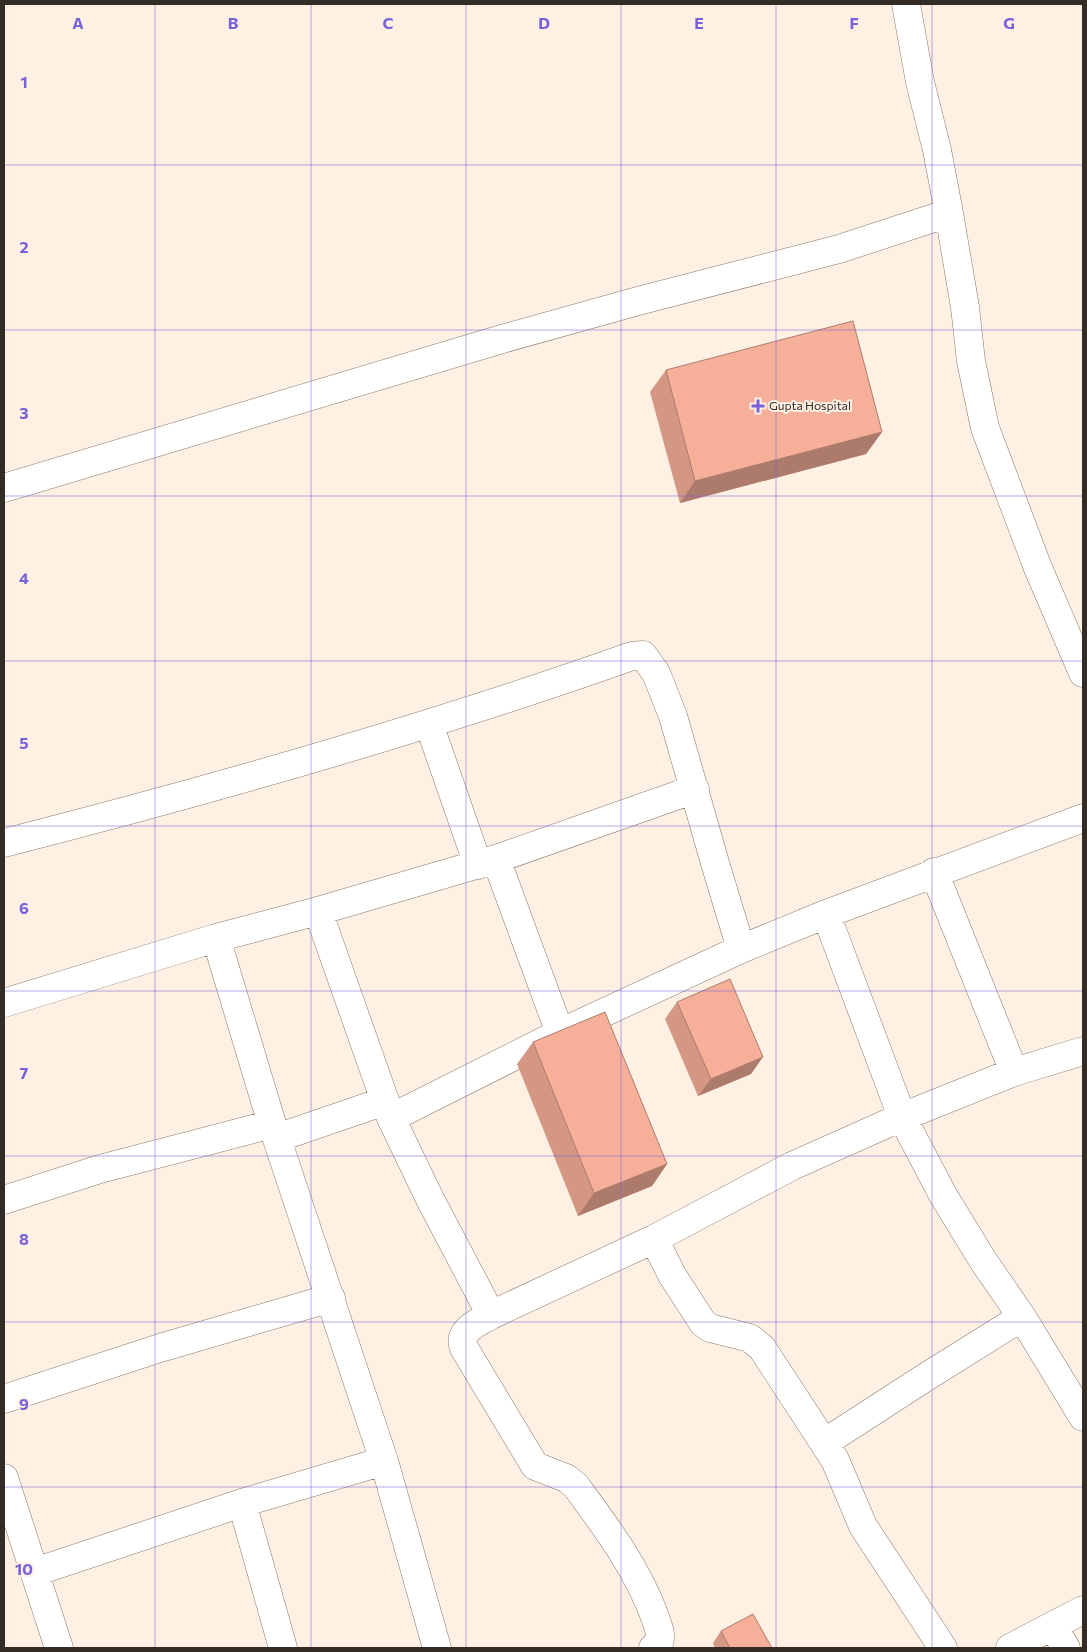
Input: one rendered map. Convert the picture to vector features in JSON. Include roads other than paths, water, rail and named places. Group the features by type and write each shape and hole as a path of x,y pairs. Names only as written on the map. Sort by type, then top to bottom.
{"street":[{"path":"906,4 920,82 937,150 949,213 965,307 971,361 985,428 1038,568 1083,673"},
{"path":"4,488 502,339 638,301 839,249 949,213"},
{"path":"4,843 170,800 429,724 632,656 643,655 656,673 672,716 741,949"},
{"path":"429,724 560,1033"},
{"path":"4,1003 216,938 318,911 487,862 695,790"},
{"path":"4,1200 100,1170 275,1131 388,1110 741,949 934,872 1083,818"},
{"path":"934,872 1014,1072"},
{"path":"318,911 388,1110 430,1199 491,1315"},
{"path":"826,914 902,1117 943,1195 1083,1416"},
{"path":"216,938 275,1131 384,1461 437,1648"},
{"path":"653,1648 660,1643 660,1632 650,1604 624,1554 576,1486 566,1478 535,1466 464,1348 462,1338 464,1333 491,1315 654,1240 792,1166 902,1117 1014,1072 1083,1051"},
{"path":"654,1240 672,1276 703,1322 710,1328 750,1338 762,1348 835,1460 863,1526 943,1648"},
{"path":"4,1399 160,1348 331,1298"},
{"path":"824,1443 1022,1317"},
{"path":"35,1572 242,1503 384,1461"},
{"path":"4,1478 59,1648"},
{"path":"242,1503 283,1648"},
{"path":"1010,1648 1059,1638 1083,1610"}],"place":[{"name":"Gupta Hospital","path":"758,406"}]}
